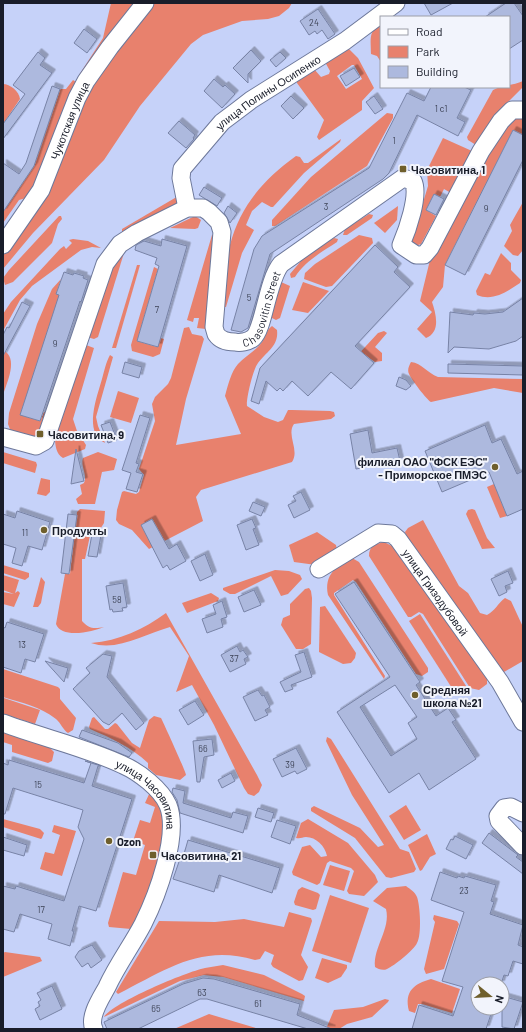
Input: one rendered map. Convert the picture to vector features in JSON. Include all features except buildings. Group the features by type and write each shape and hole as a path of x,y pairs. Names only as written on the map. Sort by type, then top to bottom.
{"street":[{"name":"Чукотская улица","path":"3,245 41,190 77,98 86,81 110,47 145,3"},
{"name":"улица Полины Осипенко","path":"187,208 181,178 182,169 222,122 251,100 345,41 396,3"},
{"name":"Chasovitin Street","path":"187,208 203,208 209,212 219,222 222,232 223,242 214,327 216,334 225,341 247,341 253,338 258,329 274,276 281,264 314,240 385,193 403,178 413,181 415,186 410,218 401,245 416,255 424,255 430,248 482,151 501,121 512,110 522,110"},
{"path":"3,437 36,446 45,441 104,264 120,244 137,233 187,208"},
{"name":"улица Гризодубовой","path":"319,569 378,533 392,534 398,539 500,682 523,722"},
{"name":"улица Часовитина","path":"3,723 98,754 125,765 147,781 161,795 170,812 171,821 169,843 160,886 143,924 117,966 95,1012 92,1025 94,1029"},
{"path":"523,813 511,807 504,808 498,816 499,821 523,846"}],"green space":[{"path":"111,3 136,3 79,75 103,38"},
{"path":"153,3 292,3 289,8 279,16 268,19 242,21 203,35 191,44 140,106 104,160 33,233 3,269 3,255 21,232 92,84"},
{"path":"380,22 380,60 377,56 371,54 371,36"},
{"path":"346,46 358,58 374,88 362,101 362,110 319,140 317,137 324,120 297,83 297,79 314,69 321,77 329,74 330,71 325,62","holes":["354,65 362,79 346,89 337,76"]},
{"path":"73,80 76,82 34,189 26,198 19,200 3,223 3,212 34,166 60,89 66,89"},
{"path":"523,81 523,87 501,109 476,145 468,140 467,137 493,90 498,88 510,88 510,85"},
{"path":"3,84 14,88 20,99 3,124"},
{"path":"387,113 393,114 393,118 367,166 275,226 272,226 272,220 311,177"},
{"path":"519,117 523,119 523,135 513,130 445,265 443,287 432,302 436,317 436,327 434,332 426,338 417,329 432,312 420,301 430,260 488,155 512,119"},
{"path":"443,138 472,151 451,193 444,189 440,197 434,194 426,210 436,216 421,244 415,246 411,242 428,186 427,170"},
{"path":"341,139 340,142 304,173 273,207 262,202 252,211 246,225 254,230 242,253 226,307 223,307 226,268 230,245 240,218 255,194 274,174 296,156 300,157 304,163 308,163"},
{"path":"180,195 180,202 122,233 122,229"},
{"path":"523,202 523,250 518,256 513,255 504,246 512,231 510,225"},
{"path":"398,206 397,220 385,233 374,223"},
{"path":"369,214 373,215 372,218 347,235 343,235 345,229"},
{"path":"59,216 61,216 62,219 58,224 52,243 13,282 5,285 3,278 9,270"},
{"path":"195,216 201,220 198,228 170,228"},
{"path":"212,235 214,236 206,329 197,328 199,318 194,318 193,322 187,320"},
{"path":"359,235 372,238 373,243 332,286 326,287 304,279 305,273 315,264"},
{"path":"334,238 338,239 337,242 314,257 299,271 295,277 291,278 290,274 306,255"},
{"path":"73,239 88,241 101,248 92,247 81,250 32,286 20,300 3,331 3,314 11,302 60,249 64,246 66,249 72,243 69,240"},
{"path":"123,249 124,253 98,337 94,339 87,337 104,278"},
{"path":"501,253 511,263 511,270 521,280 520,283 500,295 483,297 477,295 476,291 485,273 490,275"},
{"path":"137,265 140,265 116,348 112,348"},
{"path":"154,267 158,269 137,341 157,347 160,338 164,339 160,354 153,357 132,351 131,345"},
{"path":"61,279 56,294 61,295 21,415 40,421 44,412 49,413 42,432 36,438 11,432 8,424 9,413 37,324 52,289"},
{"path":"281,282 290,286 280,318 276,320 270,317 279,284"},
{"path":"303,282 329,291 308,313 292,310"},
{"path":"272,326 277,330 276,340 274,345 256,366 250,384 247,406 264,417 278,422 283,420 288,410 330,411 334,412 335,416 331,419 294,424 291,433 295,453 292,462 201,490 196,497 203,521 149,549 132,530 119,524 116,520 117,510 122,492 124,491 136,494 139,492 144,475 139,469 155,421 152,404 155,397 168,384 171,378 184,328 189,327 192,334 202,336 204,339 186,399 176,445 241,434 225,396 227,387 236,367 260,345 268,329"},
{"path":"384,331 387,333 375,347 382,353 382,361 375,362 365,355 345,377 341,373 378,333"},
{"path":"86,345 94,348 73,419 77,431 86,445 85,449 63,458 57,452 55,437"},
{"path":"3,350 8,354 11,364 9,377 3,395"},
{"path":"110,355 113,357 96,417 105,443 98,438 95,431 93,414 97,395"},
{"path":"411,362 418,364 438,377 523,379 523,393 494,388 431,402 419,389 408,372"},
{"path":"118,391 139,398 131,423 110,417"},
{"path":"3,452 36,462 37,465 35,473 3,463"},
{"path":"98,452 117,459 114,470 102,472 95,504 78,504 76,499 82,494 80,485 84,483 85,480 82,464 83,458"},
{"path":"41,478 50,480 50,492 46,496 37,494"},
{"path":"494,484 507,516 500,518 487,487"},
{"path":"80,509 105,511 104,523 99,531 91,531 85,559 82,559 82,621 87,626 92,628 104,627 93,631 70,633 59,629 56,624 65,574 70,574 77,512"},
{"path":"468,510 475,510 487,538 495,548 482,549 466,514"},
{"path":"423,520 459,586 468,593 480,613 487,615 505,598 511,601 523,627 523,661 504,672 501,671 406,536 405,532 408,528"},
{"path":"317,532 336,545 337,550 316,565 294,562 289,545"},
{"path":"384,542 392,546 487,678 487,684 479,690 470,688 423,614 419,612 411,617 408,617 369,556 370,550 373,546"},
{"path":"352,558 359,562 428,668 428,672 422,676 416,674 356,582 353,580 334,593 334,595 385,676 384,679 328,595 328,582 332,572"},
{"path":"3,565 29,573 29,577 25,580 3,573"},
{"path":"275,570 289,571 300,575 302,579 288,594 281,596 271,576 235,594 230,594 223,590 223,588"},
{"path":"3,575 19,580 15,593 18,591 20,593 14,607 3,604 3,592 14,594 3,590"},
{"path":"41,577 45,582 41,603 38,607 33,607"},
{"path":"309,588 312,598 311,644 303,649 296,649 281,625 283,618 290,615 290,604 305,589"},
{"path":"211,593 219,598 218,601 187,613 182,603"},
{"path":"325,606 356,653 355,658 351,663 343,664 319,652 320,607"},
{"path":"166,613 262,785 259,792 254,796 248,794 244,788 214,725 192,685 176,692 189,656 170,627 121,644 101,645 91,643 111,640 131,633"},
{"path":"420,614 468,689 457,696 409,621"},
{"path":"3,669 58,687 60,689 60,699 76,718 73,730 68,733 56,719 43,711 31,705 3,697"},
{"path":"4,698 40,710 35,724 3,714"},
{"path":"154,716 161,718 183,766 186,775 180,780 156,775 148,768 148,763 135,752 113,739 90,729 89,727 92,718 94,717 105,729 108,729 115,723 132,743 140,748 149,720"},
{"path":"3,731 48,746 54,752 52,761 48,763 12,752 12,745 3,742"},
{"path":"327,737 331,739 400,849 409,852 416,869 414,872 391,878 386,877 355,838 311,811 311,808 314,806 360,828 378,847 384,845 352,795 326,741"},
{"path":"150,792 167,821 154,885 131,929 109,927 108,923 123,872 136,875 145,845 133,841 140,820 150,823 155,807 145,803"},
{"path":"406,805 421,830 404,840 389,816"},
{"path":"3,819 40,829 44,833 42,838 41,839 3,827"},
{"path":"308,819 348,843 375,875 378,882 364,896 349,894 347,891 354,871 351,868 330,861 327,863 320,883 317,885 293,875 292,872 302,847 310,845 321,857 327,856 326,852 317,840 310,837 296,838 301,823"},
{"path":"54,825 76,831 62,876 40,869 45,852 54,854 60,835 52,832"},
{"path":"427,834 436,854 430,857 420,871 408,845"},
{"path":"330,865 350,871 344,891 323,885"},
{"path":"406,886 415,894 418,901 420,913 419,939 412,950 399,961 387,969 379,969 375,967 375,960 387,916 386,909 373,901 387,888"},
{"path":"302,887 320,895 316,909 313,910 295,905 294,902 298,890"},
{"path":"330,895 369,908 351,963 312,951"},
{"path":"289,912 311,918 312,921 301,955 308,967 303,980 299,981 273,967 271,964 274,955 265,951 260,959 255,960 235,956 217,955 200,957 168,968 118,994 116,992 159,921 215,922 244,919 284,927"},
{"path":"434,915 457,921 459,924 444,969 426,974 424,969 435,922 433,919"},
{"path":"5,952 40,957 42,961 3,977 3,953"},
{"path":"322,958 347,965 347,968 341,977 328,983 315,978"},
{"path":"223,965 264,975 302,994 305,996 304,1001 223,977 204,975 180,981 104,1017 110,1011 135,996 167,981 205,968"},
{"path":"431,979 460,989 452,1013 422,1004 418,1004 415,1013 409,1011 409,993 415,986"},
{"path":"385,999 389,1000 388,1002 372,1017 347,1024 339,1029 326,1029 334,1010 363,1007"},
{"path":"209,1014 259,1029 174,1029"}],"place":[{"name":"Часовитина, 1","path":"403,169"},
{"name":"Часовитина, 9","path":"40,434"},
{"name":"филиал ОАО \"ФСК ЕЭС\" - Приморское ПМЭС","path":"495,467"},
{"name":"Продукты","path":"44,530"},
{"name":"Средняя школа №21","path":"415,695"},
{"name":"Ozon","path":"109,841"},
{"name":"Часовитина, 21","path":"153,855"}]}
